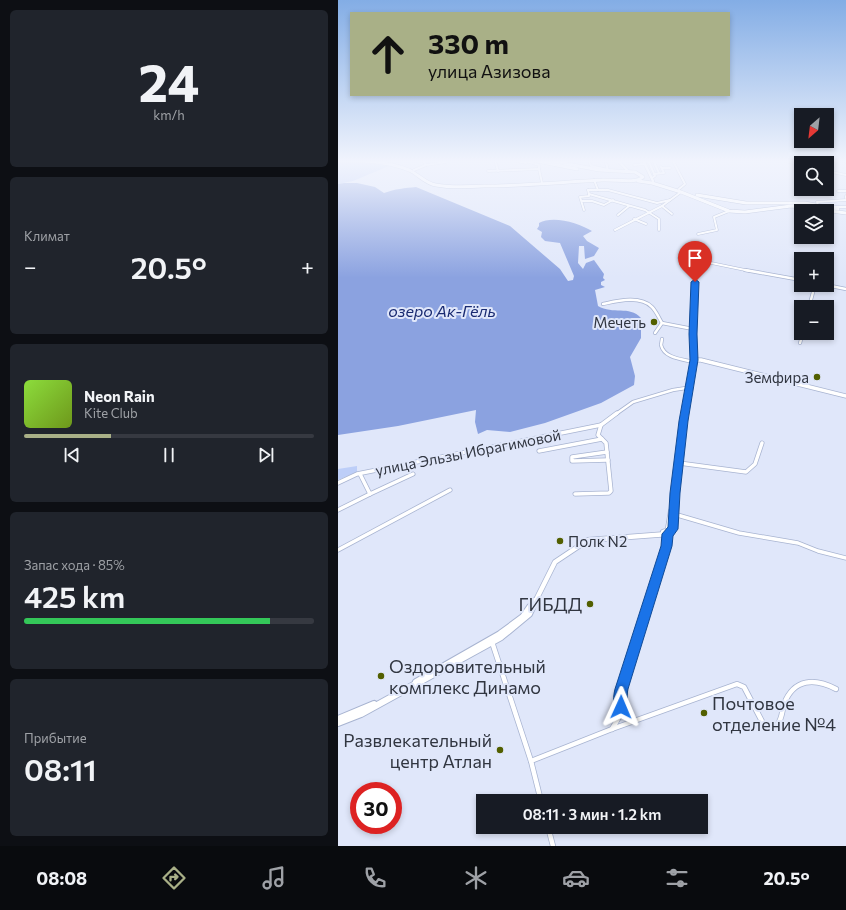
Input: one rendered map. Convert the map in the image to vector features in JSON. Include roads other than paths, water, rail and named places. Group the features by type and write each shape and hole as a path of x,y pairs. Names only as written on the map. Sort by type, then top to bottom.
{"main road":[{"path":"702,199 729,211 750,211 781,206 794,207"},
{"path":"715,205 713,202 718,199"},
{"path":"722,199 765,204 814,204"},
{"path":"746,203 752,206 750,211"},
{"path":"834,208 846,212"},
{"path":"834,211 846,212"},
{"path":"338,719 376,703 492,641 523,617 529,610 552,562 588,538 667,531 686,388 693,360"},
{"path":"693,360 701,360 846,395"},
{"path":"338,723 361,714 492,641 529,614 555,562 588,540 668,534 673,529 678,463 693,360"}],"street":[{"path":"641,199 652,203 661,203 670,200"},
{"path":"817,204 816,202 818,201 832,199"},
{"path":"584,210 582,202 592,201 604,204 613,200 646,211 660,220 658,224 659,230"},
{"path":"614,230 646,211 662,206 670,200"},
{"path":"646,211 652,203"},
{"path":"618,215 629,206"},
{"path":"662,206 672,214"},
{"path":"834,207 846,207"},
{"path":"698,234 717,230 714,217 729,211"},
{"path":"634,219 646,224"},
{"path":"679,258 687,258 794,279"},
{"path":"662,338 661,348 668,355 693,360 695,282 700,261"},
{"path":"834,287 846,289"},
{"path":"603,304 620,300 644,302 651,306 662,323 693,329"},
{"path":"655,333 662,323"},
{"path":"575,494 610,492 606,443 598,436 601,425 633,402 673,390 686,388"},
{"name":"улица Эльзы Ибрагимовой","path":"338,483 360,474 601,425"},
{"path":"539,451 602,439"},
{"path":"678,463 746,472 752,468 757,461 762,443"},
{"path":"607,452 572,457 572,461 608,460"},
{"path":"360,474 370,494"},
{"path":"338,510 413,474"},
{"path":"338,550 450,490"},
{"path":"674,514 738,533 798,543 818,551 846,558"},
{"path":"612,729 620,715 620,696 666,546 668,534"},
{"path":"492,641 540,794"},
{"path":"531,762 612,729 736,684 741,685 744,688 766,729 772,729 777,726 786,700 797,685 819,681 836,689"},
{"path":"550,834 553,846"}],"water":[{"name":"озеро Ак-Гёль","path":"338,199 446,199 510,226 560,269 568,281 573,280 574,276 560,243 545,241 541,237 542,232 537,229 539,223 551,220 566,221 580,225 592,231 583,236 587,241 599,248 594,256 585,259 584,246 579,246 578,263 583,269 586,263 594,260 604,274 603,278 605,280 601,282 601,285 605,287 595,290 598,306 609,310 631,312 641,318 641,338 630,357 635,376 634,385 601,403 545,423 510,432 487,430 478,434 475,422 476,410 398,426 338,435"}],"place":[{"name":"Мечеть","path":"654,322"},
{"name":"Земфира","path":"817,377"},
{"name":"Полк N2","path":"560,541"},
{"name":"ГИБДД","path":"590,604"},
{"name":"Оздоровительный комплекс Динамо","path":"381,676"},
{"name":"Почтовое отделение №4","path":"704,713"},
{"name":"Развлекательный центр Атлан","path":"500,750"}]}
